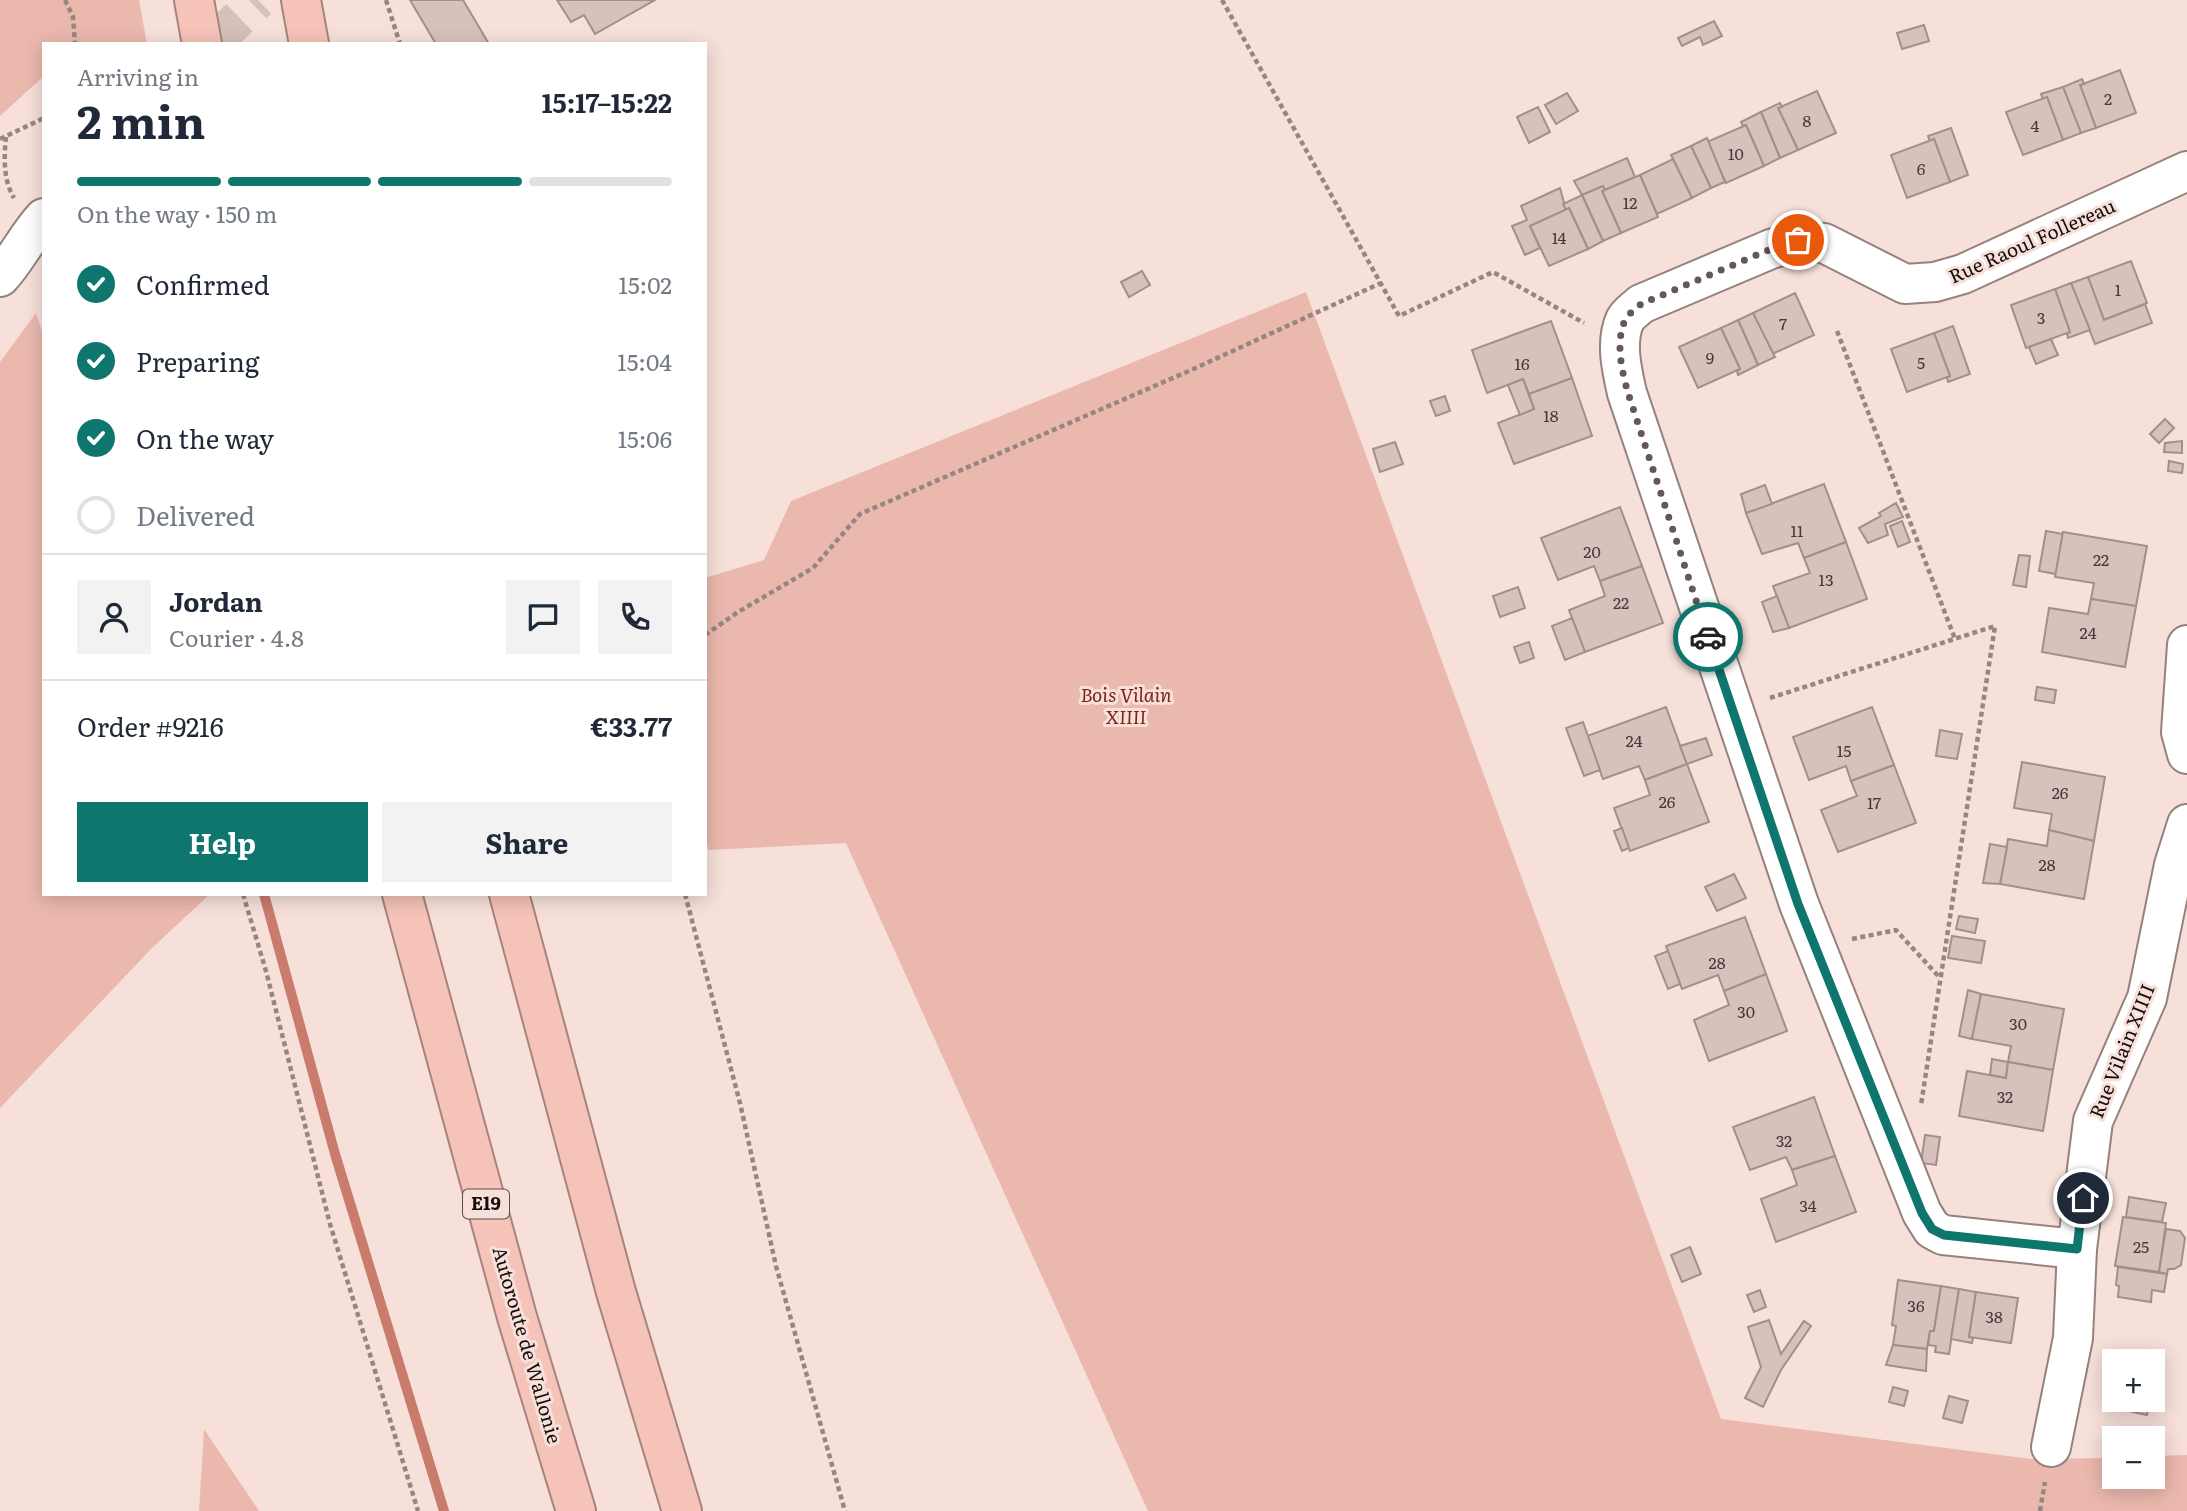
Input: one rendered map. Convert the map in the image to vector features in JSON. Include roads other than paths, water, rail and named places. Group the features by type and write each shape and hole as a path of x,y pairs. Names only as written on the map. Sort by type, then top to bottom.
{"highway":[{"path":"194,0 202,42"},
{"path":"301,0 309,42"},
{"name":"Autoroute de Wallonie","path":"403,896 516,1317 576,1511"},
{"path":"510,896 615,1292 682,1511"}],"street":[{"name":"Rue Raoul Follereau","path":"2077,1249 1944,1235 1932,1229 1922,1213 1798,904 1628,393 1621,369 1620,343 1626,318 1641,304 1798,240 1824,243 1905,284 1935,282 1963,274 2187,171"},
{"path":"0,277 17,259 26,226"},
{"path":"2187,645 2181,732 2187,754"},
{"name":"Rue Vilain XIIII","path":"2051,1447 2073,1338 2077,1249 2092,1121 2147,998 2180,866 2187,824"}],"waterway":[{"path":"265,896 335,1154 444,1511"}],"tunnel":[{"path":"214,42 258,0"}],"park label":[{"name":"Bois Vilain XIIII","path":"1126,706"}]}
